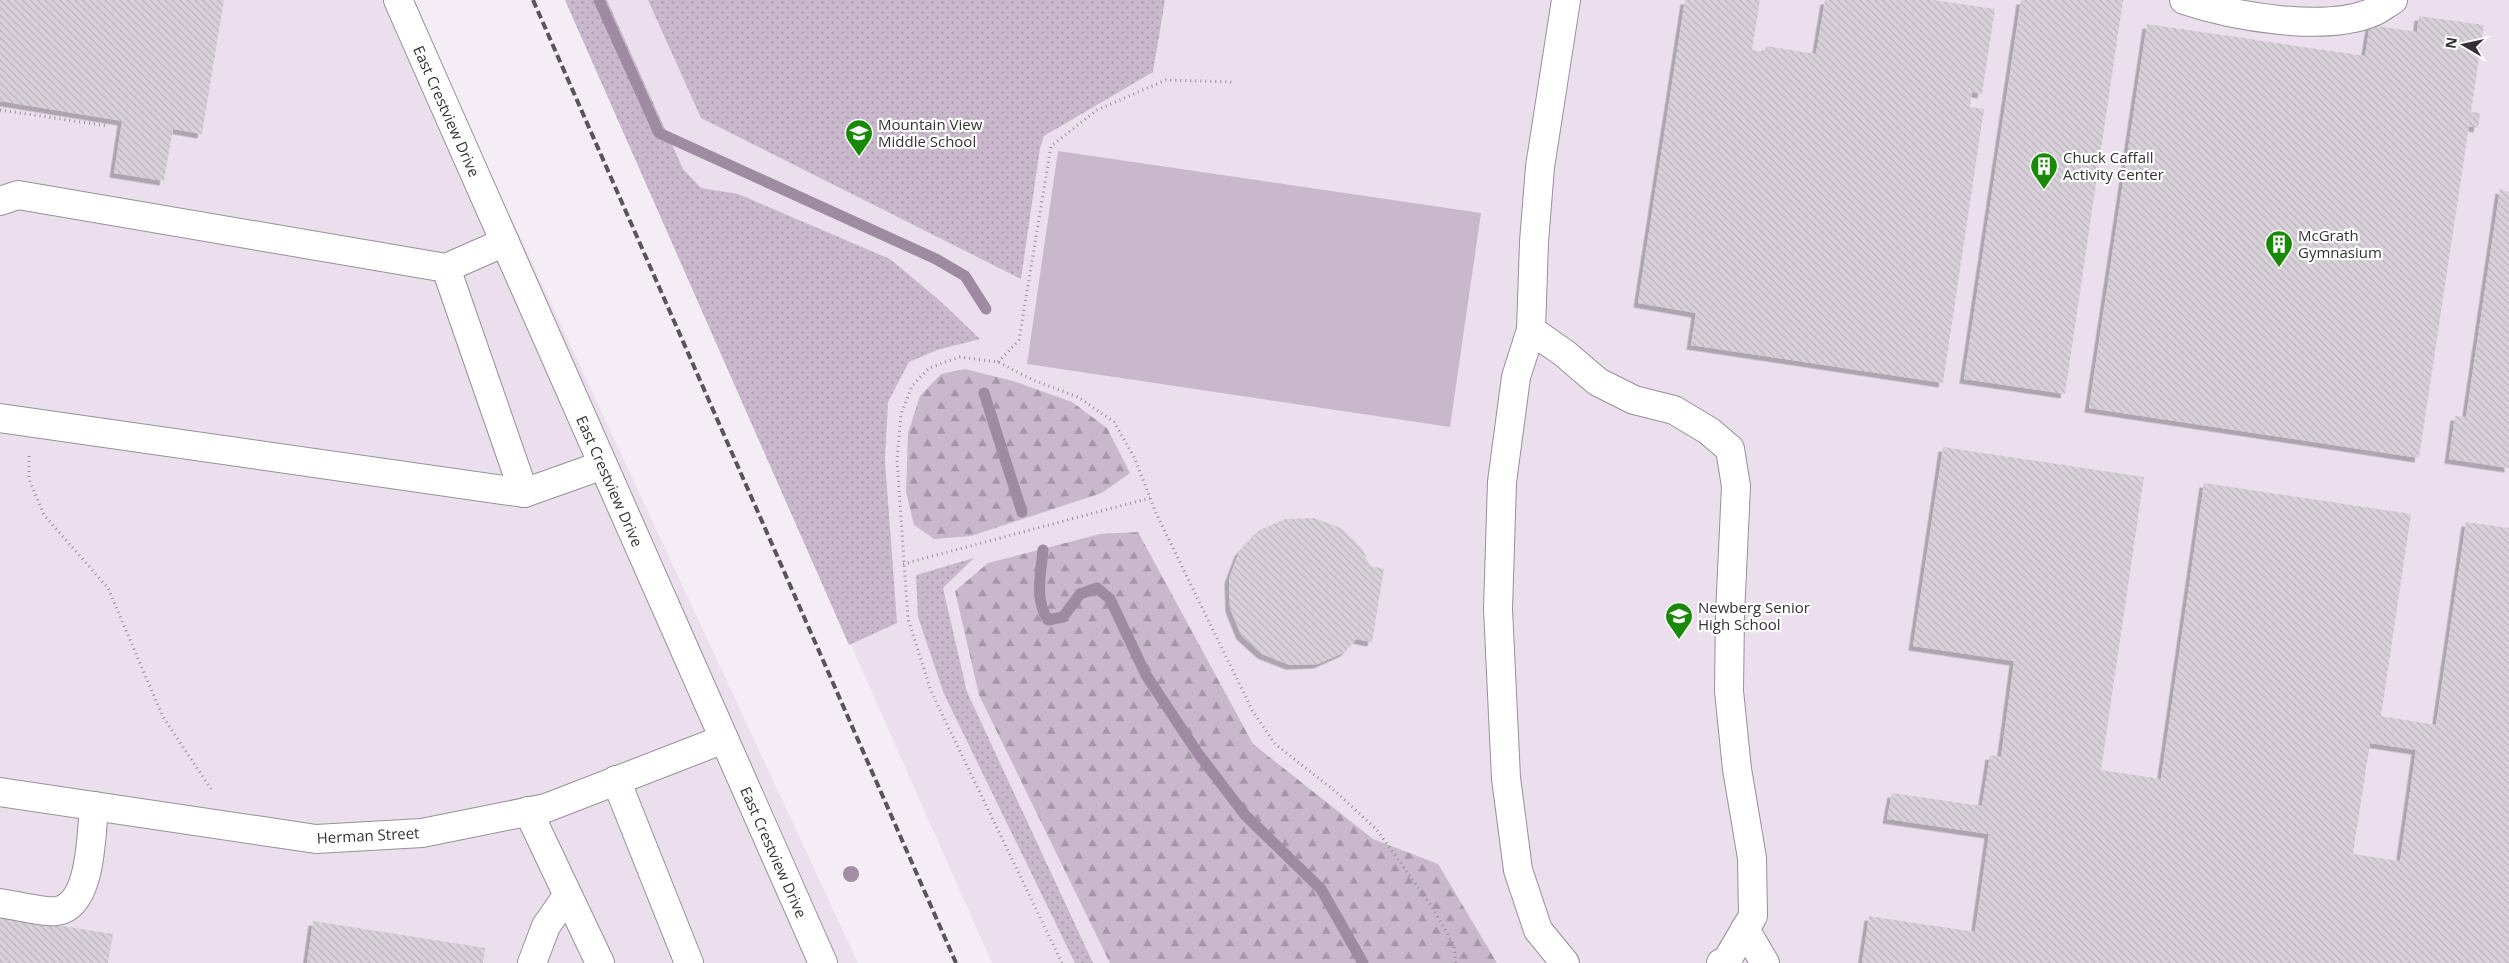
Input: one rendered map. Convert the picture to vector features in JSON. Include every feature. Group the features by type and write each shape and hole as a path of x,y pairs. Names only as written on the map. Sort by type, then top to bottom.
{"street":[{"name":"East Crestview Drive","path":"398,0 823,963"},
{"path":"1565,963 1538,930 1518,870 1506,778 1498,609 1502,482 1516,377 1532,330 1534,242 1540,167 1566,0"},
{"path":"2184,0 2200,5 2285,21 2324,22 2334,22 2373,12 2393,0"},
{"path":"0,200 18,195 446,268 505,242"},
{"path":"446,268 524,493"},
{"path":"1532,330 1564,353 1598,382 1634,400 1674,410 1709,431 1730,449 1736,486 1730,615 1729,691 1737,769 1752,858 1753,916 1727,960 1721,963"},
{"path":"0,418 524,493 603,465"},
{"name":"Herman Street","path":"0,792 237,827 326,838 422,833 546,808 724,739"},
{"path":"616,780 689,963"},
{"path":"0,903 56,912 66,908 78,898 85,880 94,806"},
{"path":"528,811 600,963"},
{"path":"532,963 546,926 567,896"},
{"path":"1744,929 1765,963"}],"path":[{"path":"998,362 1019,340 1051,146 1097,110 1166,80 1234,82"},
{"path":"0,110 108,126"},
{"path":"1062,963 931,692 908,619 897,460 901,414 912,386 929,368 960,357 998,362 1033,380 1078,397 1114,422 1135,459 1150,498 1252,710 1275,744 1335,791 1377,830 1432,907 1454,944 1456,963"},
{"path":"30,422 29,478 44,515 108,588 163,718 237,827"},
{"path":"903,564 1150,498"}],"shaded area":[{"path":"0,0 410,0 858,963 0,963"},
{"name":"Newberg Senior High School","path":"565,0 2509,0 2509,963 992,963"}],"green space":[{"path":"565,0 607,0 683,169 701,188 738,194 890,259 938,299 980,339 937,350 909,362 888,402 885,460 897,623 849,645"},
{"name":"Mountain View Middle School","path":"648,0 1165,0 1153,72 1044,136 1040,148 1021,279 701,118"},
{"path":"1058,151 1481,213 1450,427 1027,364"},
{"path":"965,369 1013,381 1072,402 1107,428 1130,473 1102,493 971,536 934,539 914,525 906,492 908,433 920,396 941,374"},
{"path":"1138,532 1253,744 1373,839 1438,864 1497,963 1110,963 979,695 955,591 988,563 1100,534"},
{"path":"974,558 943,588 967,692 1093,963 1075,963 944,694 918,617 916,575"}],"building":[{"path":"0,0 224,0 202,134 173,129 164,181 114,173 122,121 0,101"},
{"path":"1685,0 1760,0 1752,50 1765,52 1766,46 1816,54 1825,0 1933,0 1995,9 1982,94 1972,92 1970,107 1984,109 1943,383 1691,345 1696,313 1638,303"},
{"name":"Chuck Caffall Activity Center","path":"2021,0 2123,0 2065,394 1964,379"},
{"name":"McGrath Gymnasium","path":"2419,16 2484,25 2471,112 2480,113 2478,128 2469,126 2419,458 2089,408 2147,24 2365,56 2370,25 2417,32"},
{"path":"2500,189 2509,192 2509,468 2449,459 2455,416 2466,417"},
{"path":"1943,447 2144,477 2101,770 2161,779 2204,483 2411,514 2381,716 2436,725 2466,522 2509,528 2509,963 1862,963 1869,916 1975,932 1989,834 1887,819 1892,793 1982,806 1990,755 2001,757 2014,661 1913,646","holes":["2370,743 2416,750 2400,861 2353,854"]},
{"path":"1314,518 1341,528 1362,548 1370,566 1384,569 1372,642 1356,639 1345,652 1318,664 1290,665 1262,654 1241,635 1230,608 1229,579 1239,552 1258,531 1285,519"},
{"path":"0,916 113,934 108,963 0,963"},
{"path":"313,921 485,948 483,963 307,963"}],"waterway":[{"path":"599,0 659,133 936,259 965,276 986,309"},
{"path":"984,393 1022,512"},
{"path":"1043,550 1040,595 1048,620 1063,617 1080,594 1097,588 1110,599 1146,675 1197,752 1245,815 1321,889 1363,963"}],"railway":[{"path":"533,0 956,963"}],"place":[{"name":"Mountain View Middle School","path":"859,157"},
{"name":"Chuck Caffall Activity Center","path":"2044,190"},
{"name":"McGrath Gymnasium","path":"2279,268"},
{"name":"Newberg Senior High School","path":"1679,640"}]}
